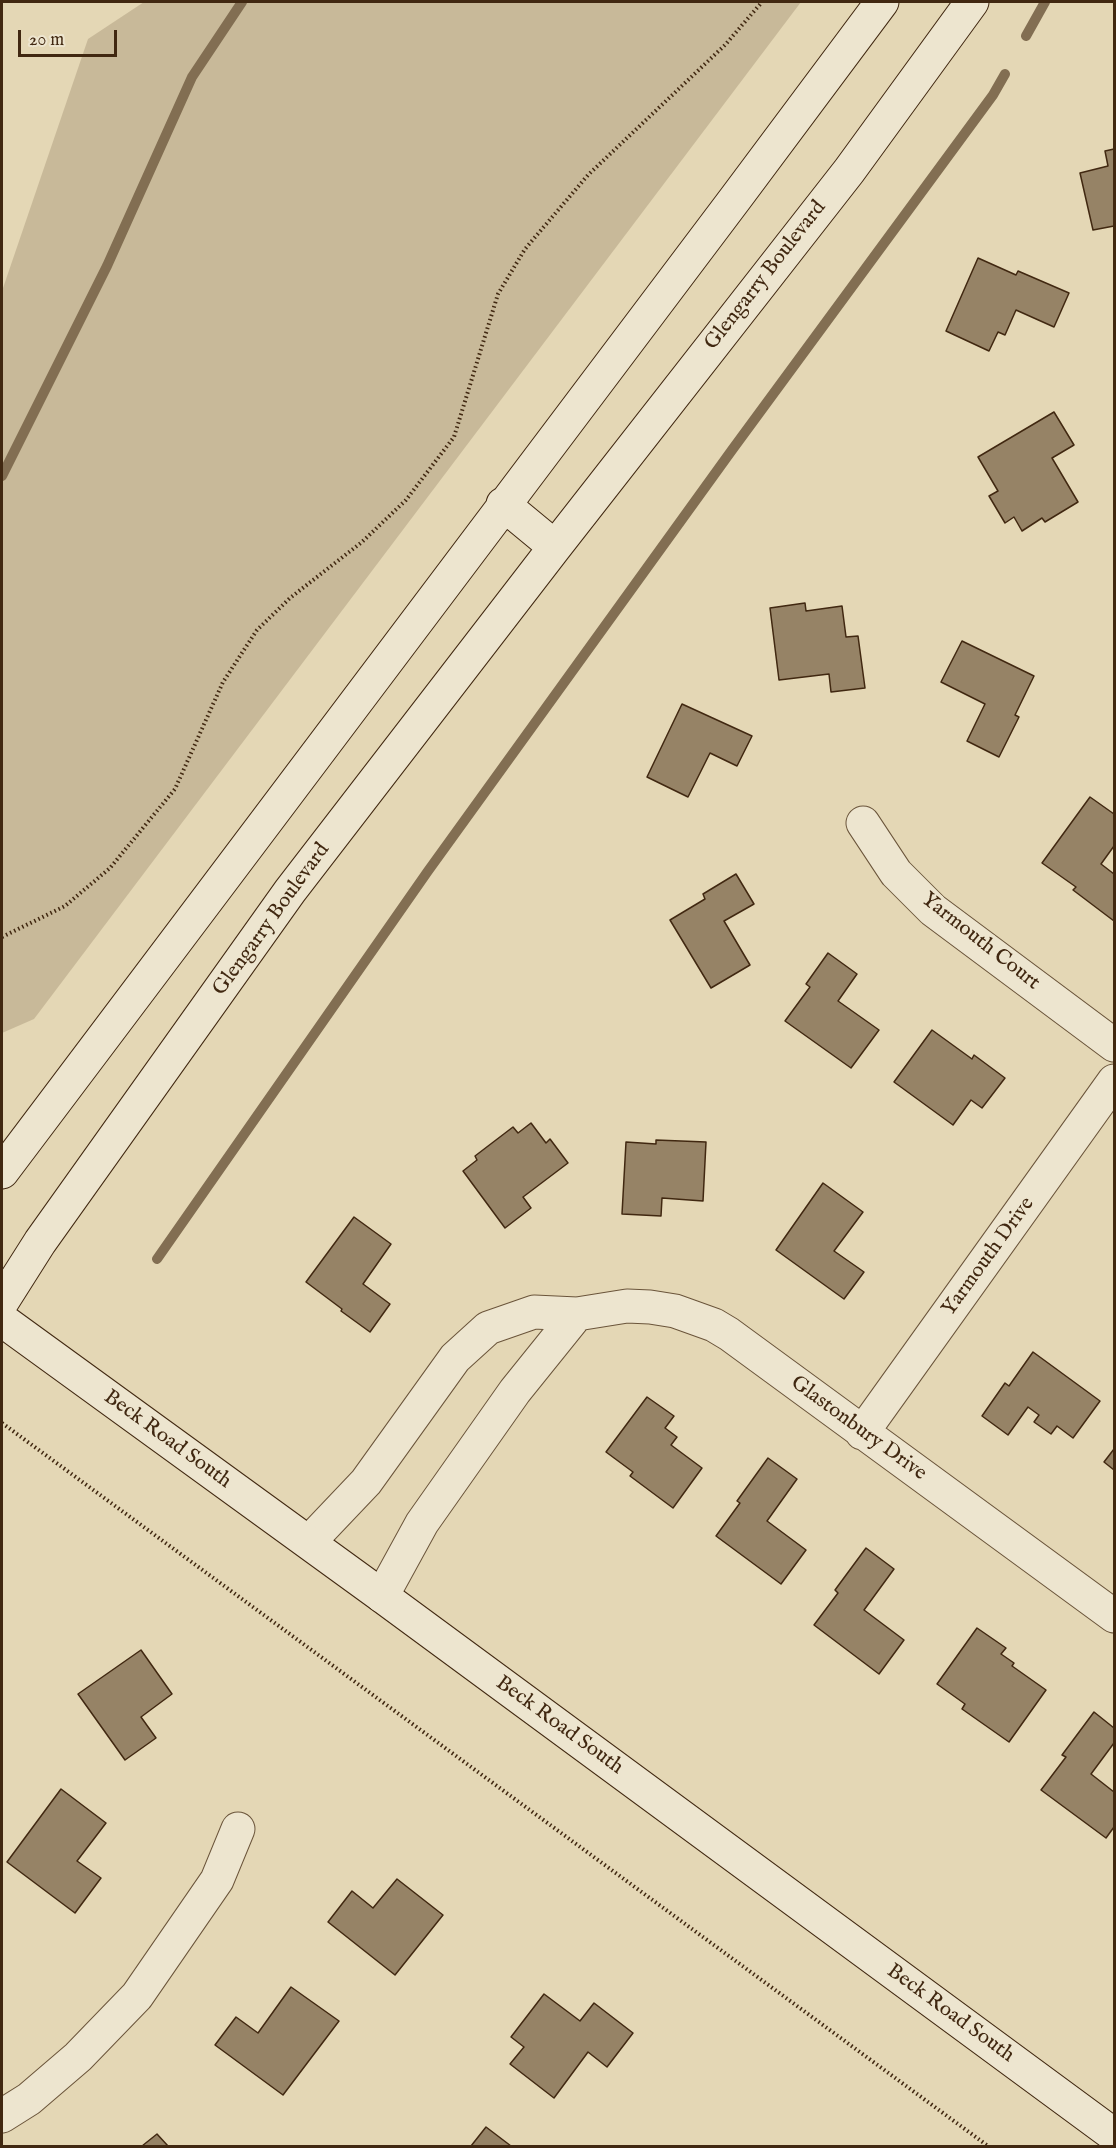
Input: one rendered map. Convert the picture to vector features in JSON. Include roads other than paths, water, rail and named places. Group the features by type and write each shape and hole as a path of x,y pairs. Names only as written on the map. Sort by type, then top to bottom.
{"street":[{"path":"2,1172 882,2"},
{"name":"Glengarry Boulevard","path":"2,1302 40,1242 290,891 849,171 972,2"},
{"path":"503,504 555,547"},
{"name":"Yarmouth Court","path":"863,823 896,873 933,910 1114,1045"},
{"name":"Yarmouth Drive","path":"862,1433 1114,1081"},
{"name":"Glastonbury Drive","path":"309,1542 366,1482 455,1358 488,1328 534,1312 577,1314 627,1306 650,1307 675,1311 714,1325 1114,1616"},
{"path":"382,1596 422,1522 515,1391 577,1314"},
{"name":"Beck Road South","path":"2,1320 309,1542 1114,2136"},
{"path":"2,2116 29,2098 78,2057 137,1996 217,1880 238,1829"}],"waterway":[{"path":"2,476 107,266 192,77 242,2"},
{"path":"1026,36 1045,2"},
{"path":"157,1259 428,871 732,450 993,95 1005,74"}]}
